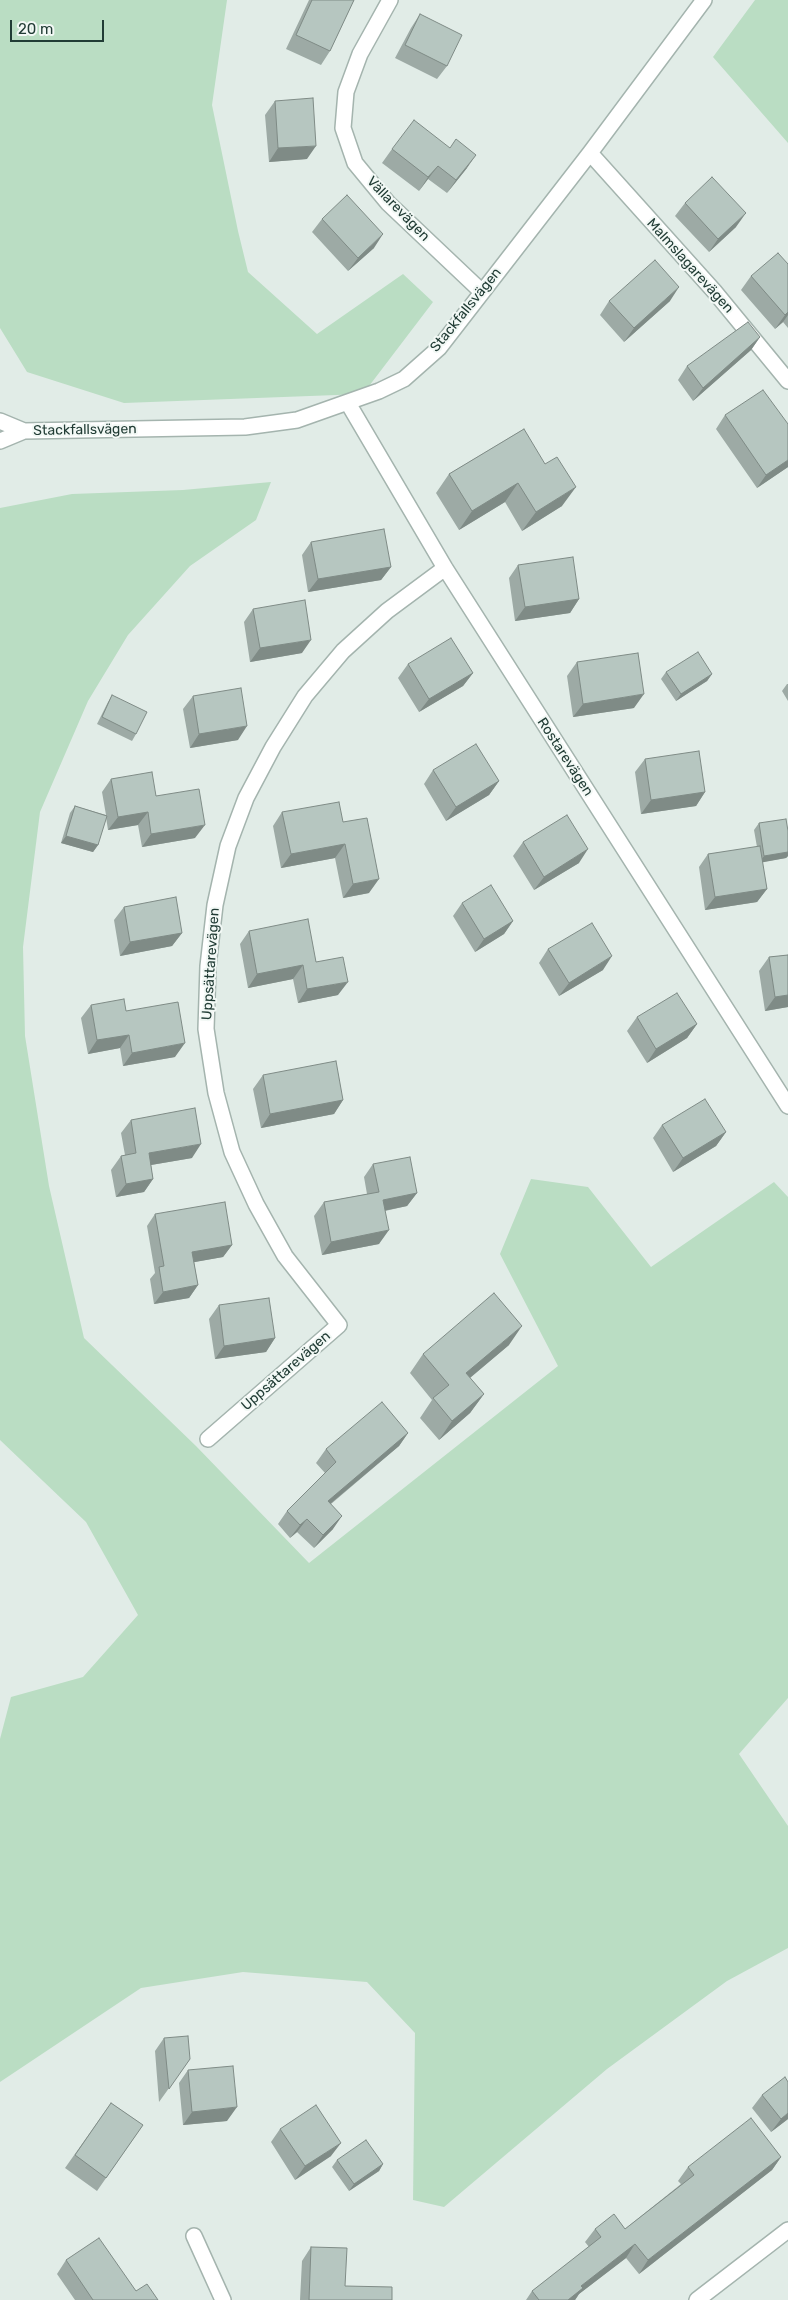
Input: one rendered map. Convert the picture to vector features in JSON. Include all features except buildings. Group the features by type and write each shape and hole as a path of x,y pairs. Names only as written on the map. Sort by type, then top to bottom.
{"street":[{"name":"Vällarevägen","path":"390,0 358,61 346,92 343,128 355,163 388,203 482,292"},
{"name":"Stackfallsvägen","path":"0,440 24,431 245,427 297,420 348,403 404,379 439,348 590,153 704,0"},
{"name":"Malmslagarevägen","path":"590,153 714,291 788,381"},
{"name":"Rostarevägen","path":"348,403 445,568 788,1106"},
{"name":"Stackfallsvägen","path":"0,421 24,431"},
{"name":"Uppsättarevägen","path":"208,1439 339,1325 285,1256 256,1204 232,1152 216,1093 206,1028 208,966 215,905 228,846 250,790 272,747 305,696 343,652 387,611 445,568"},
{"path":"697,2300 788,2230"},
{"path":"194,2236 223,2300"}],"green space":[{"path":"0,0 227,0 212,105 248,272 317,334 403,274 433,302 363,394 124,403 27,372 0,328"},
{"path":"755,0 788,0 788,143 713,57"},
{"path":"271,482 256,520 190,566 128,635 88,701 40,812 23,947 25,1036 49,1186 84,1338 196,1446 309,1563 558,1366 500,1254 531,1179 588,1187 651,1267 774,1182 788,1197 788,1698 739,1754 788,1826 788,1948 727,1981 607,2069 444,2207 413,2200 415,2033 367,1982 243,1972 141,1988 0,2082 0,1739 11,1697 83,1677 138,1615 86,1522 0,1440 0,508 72,494 183,490"}]}
